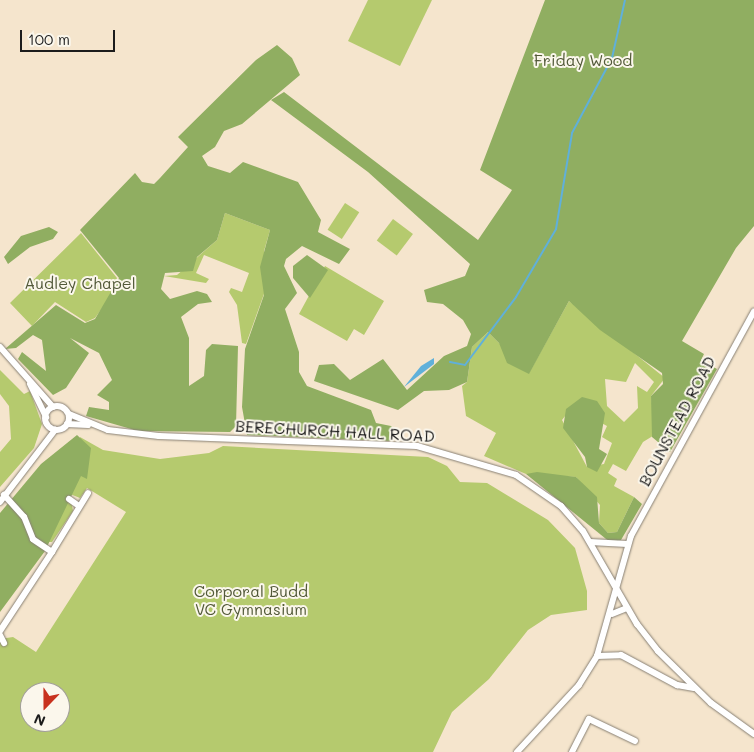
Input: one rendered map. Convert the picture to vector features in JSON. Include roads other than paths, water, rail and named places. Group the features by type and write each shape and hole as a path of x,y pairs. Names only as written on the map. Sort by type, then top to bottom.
{"street":[{"name":"BOUNSTEAD ROAD","path":"517,752 578,685 598,656 612,614 627,544 754,311"},
{"path":"0,348 53,407 46,417"},
{"path":"29,380 54,430"},
{"name":"BERECHURCH HALL ROAD","path":"53,407 92,425"},
{"path":"0,502 54,430 67,424 69,414"},
{"name":"BERECHURCH HALL ROAD","path":"67,424 92,425 159,436 437,450 500,468 529,483 561,506 590,542 627,608 658,651 694,688 754,734"},
{"path":"0,631 88,493"},
{"path":"4,495 24,516 33,539 52,552"},
{"path":"69,499 79,506"},
{"path":"590,542 627,544"},
{"path":"612,614 627,608"},
{"path":"0,636 4,643"},
{"path":"598,656 621,656 677,684 694,688"},
{"path":"572,752 589,719 635,741"}],"water":[{"path":"434,358 434,364 404,387 421,366"}],"waterway":[{"path":"450,362 465,365 516,297 556,229 572,133 612,58 625,0"}],"park label":[{"name":"Friday Wood","path":"583,60"},
{"name":"Audley Chapel","path":"80,283"},
{"name":"Corporal Budd VC Gymnasium","path":"251,600"}]}
